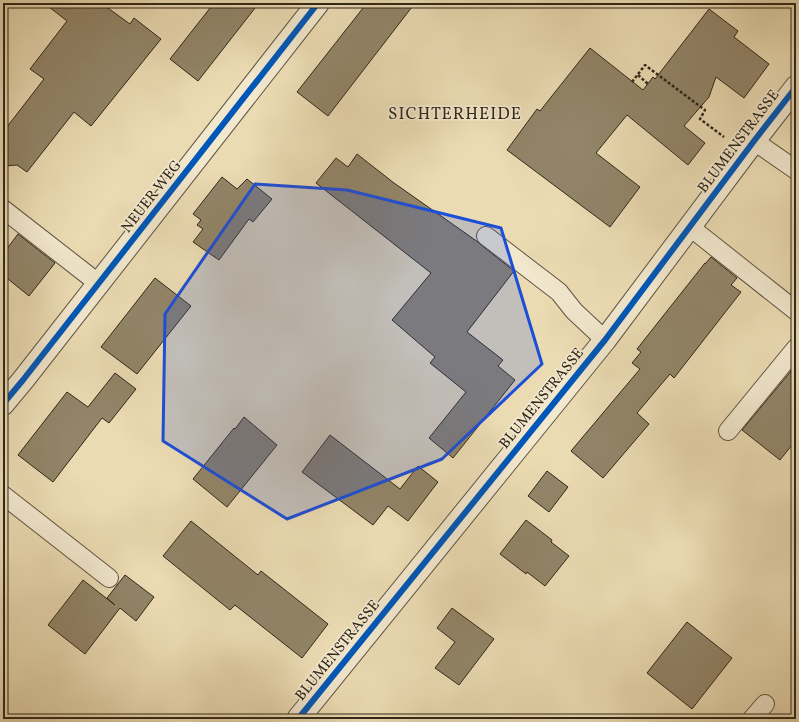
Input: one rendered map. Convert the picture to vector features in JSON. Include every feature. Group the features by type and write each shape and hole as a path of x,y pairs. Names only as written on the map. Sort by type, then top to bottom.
{"street":[{"name":"NEUER WEG","path":"3,404 318,3"},
{"name":"BLUMENSTRASSE","path":"298,719 604,340 796,87"}],"lane":[{"path":"749,147 796,170"},
{"path":"3,209 98,283"},
{"path":"690,227 796,312"},
{"path":"486,236 559,292 574,311 604,340"},
{"path":"728,432 796,348"},
{"path":"3,495 109,578"},
{"path":"752,719 765,704"}],"path":[{"path":"632,82 645,65 705,110 700,118 749,147"},
{"path":"638,75 648,84"}],"highlighted area":[{"path":"255,184 347,190 501,228 542,364 442,459 287,519 163,441 165,314"}],"building":[{"path":"44,3 101,3 130,24 134,18 161,39 91,126 74,112 27,172 17,165 3,166 3,132 44,79 30,69 67,21"},
{"path":"214,3 259,3 198,81 170,59"},
{"path":"367,3 415,3 328,116 297,92"},
{"path":"709,9 738,31 734,37 769,64 744,98 716,77 709,97 684,126 705,143 688,165 627,115 596,153 640,187 610,227 507,150 537,109 540,111 590,48 643,90 653,77 655,79"},
{"path":"357,154 394,183 478,242 514,271 467,332 503,360 498,366 515,380 453,458 429,438 466,392 430,363 435,357 392,320 431,273 316,183 336,158 348,167"},
{"path":"222,177 237,189 247,179 272,199 253,222 249,219 219,260 193,242 203,229 197,225 201,220 193,214"},
{"path":"18,234 55,263 29,296 3,275 3,254"},
{"path":"711,257 737,278 731,285 741,292 674,378 670,374 637,413 649,424 603,478 571,451 640,369 632,363 641,352 637,349"},
{"path":"155,278 191,306 137,374 101,347"},
{"path":"796,365 796,440 780,460 742,430"},
{"path":"115,373 136,389 109,423 102,418 53,482 18,455 67,392 88,407"},
{"path":"244,417 277,445 227,507 193,479"},
{"path":"330,435 400,489 418,466 438,482 408,521 388,506 373,525 302,472"},
{"path":"547,471 568,487 549,512 528,496"},
{"path":"526,520 552,540 551,542 569,556 545,586 527,572 526,574 500,554"},
{"path":"191,521 258,575 261,571 328,624 302,658 235,605 230,610 163,556"},
{"path":"125,575 154,597 136,621 120,608 85,654 48,625 83,580 115,605 107,598"},
{"path":"452,608 494,639 459,685 435,668 455,642 437,628"},
{"path":"687,622 732,658 692,709 647,673"}],"cycle path":[{"path":"3,404 318,3"},
{"path":"298,719 605,340 796,87"}],"district":[{"name":"SICHTERHEIDE","path":"455,113"}]}
